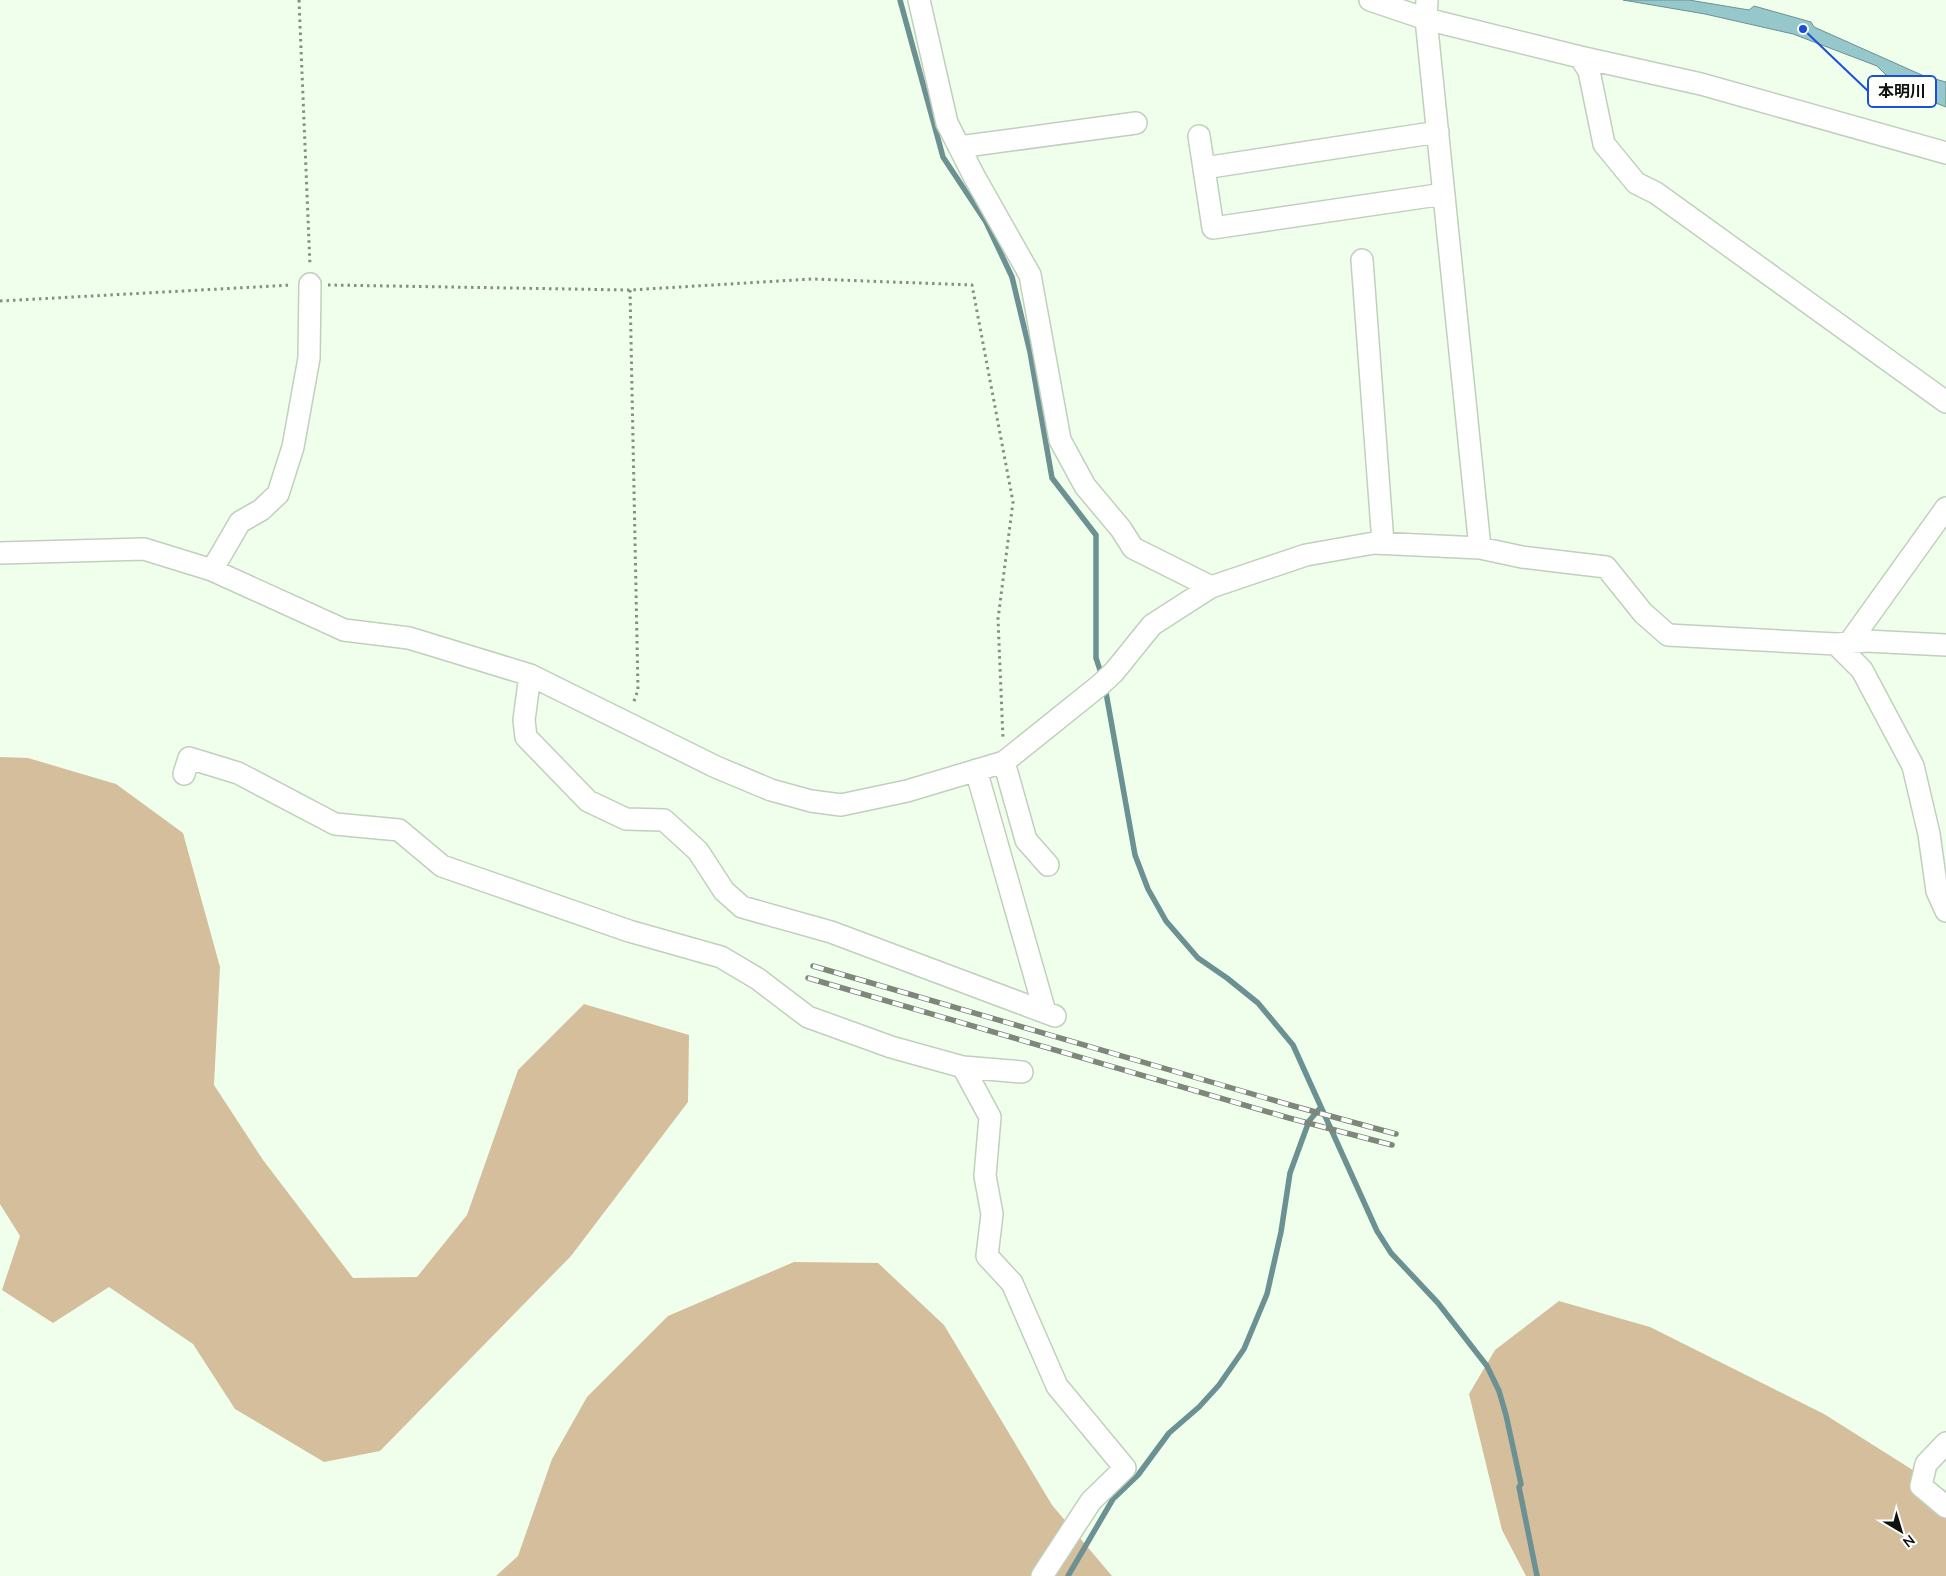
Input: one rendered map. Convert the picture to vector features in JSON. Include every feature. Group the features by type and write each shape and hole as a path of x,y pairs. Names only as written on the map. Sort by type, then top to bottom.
{"street":[{"path":"919,0 947,123 1030,275 1060,440 1085,486 1121,529 1132,548 1211,587"},
{"path":"1370,0 1426,8 1580,57 1701,84 1946,153"},
{"path":"1426,8 1480,548"},
{"path":"1580,57 1589,71 1604,144 1636,183 1656,193 1946,402"},
{"path":"959,147 1136,123"},
{"path":"1204,168 1438,132"},
{"path":"1199,136 1213,228 1444,194"},
{"path":"1362,260 1382,543"},
{"path":"212,570 240,522 261,510 278,494 293,446 309,358 310,284"},
{"path":"1843,644 1946,508"},
{"path":"0,553 144,549 212,570 344,630 409,638 530,675 708,763 771,790 841,805 907,791 1004,762 1107,679 1152,624 1211,587 1306,555 1374,543 1480,548 1522,557 1606,567 1642,613 1668,635 1843,644 1866,641 1946,645"},
{"path":"1843,644 1862,670 1913,766 1938,843 1937,891 1946,911"},
{"path":"530,675 524,720 526,737 588,801 626,818 664,820 698,851 724,891 742,907 831,932 1050,1014 976,770"},
{"path":"184,774 189,758 238,773 335,824 399,830 442,866 629,931 721,958 758,979 808,1017 891,1047 964,1067 1022,1072"},
{"path":"1004,762 1026,840 1048,865"},
{"path":"964,1067 990,1117 985,1176 992,1214 987,1256 1012,1283 1057,1386 1125,1468 1091,1501 1042,1576"},
{"path":"1946,1443 1926,1464 1921,1486 1946,1507"}],"path":[{"path":"298,0 310,284"},
{"path":"0,301 310,284 630,290 812,279 972,285 1013,502 998,619 1004,762"},
{"path":"625,723 638,690 630,290"}],"shaded area":[{"path":"0,757 28,758 116,784 183,833 220,967 214,1085 263,1160 353,1278 417,1277 467,1215 518,1070 584,1004 689,1035 688,1102 571,1256 380,1451 324,1462 235,1409 193,1344 109,1287 53,1323 2,1290 20,1236 0,1204"},
{"path":"794,1262 878,1263 944,1325 1052,1505 1112,1576 496,1576 518,1556 552,1459 587,1397 668,1316"},
{"path":"1559,1301 1650,1327 1824,1414 1946,1491 1946,1576 1526,1576 1502,1530 1469,1394 1495,1350"}],"water":[{"path":"1623,0 1689,0 1749,10 1754,6 1811,22 1814,27 1924,76 1946,82 1946,107 1918,96 1918,88 1906,80 1886,75 1877,66 1793,34 1705,14"}],"waterway":[{"path":"900,0 943,157 986,222 1012,277 1030,352 1052,478 1096,535 1096,658 1102,676"},
{"path":"1105,687 1135,855 1148,889 1166,921 1198,958 1258,1003 1293,1045 1377,1231 1391,1253 1438,1303 1487,1366 1499,1391 1506,1415 1521,1484 1519,1487 1537,1576"},
{"path":"1068,1576 1113,1499 1138,1475 1169,1433 1199,1407 1219,1385 1244,1349 1267,1294 1281,1232 1290,1173 1309,1121 1321,1107"}],"railway":[{"path":"813,966 1396,1134"},
{"path":"808,978 1289,1118 1392,1145"}],"place":[{"name":"本明川","path":"1803,29"}]}
